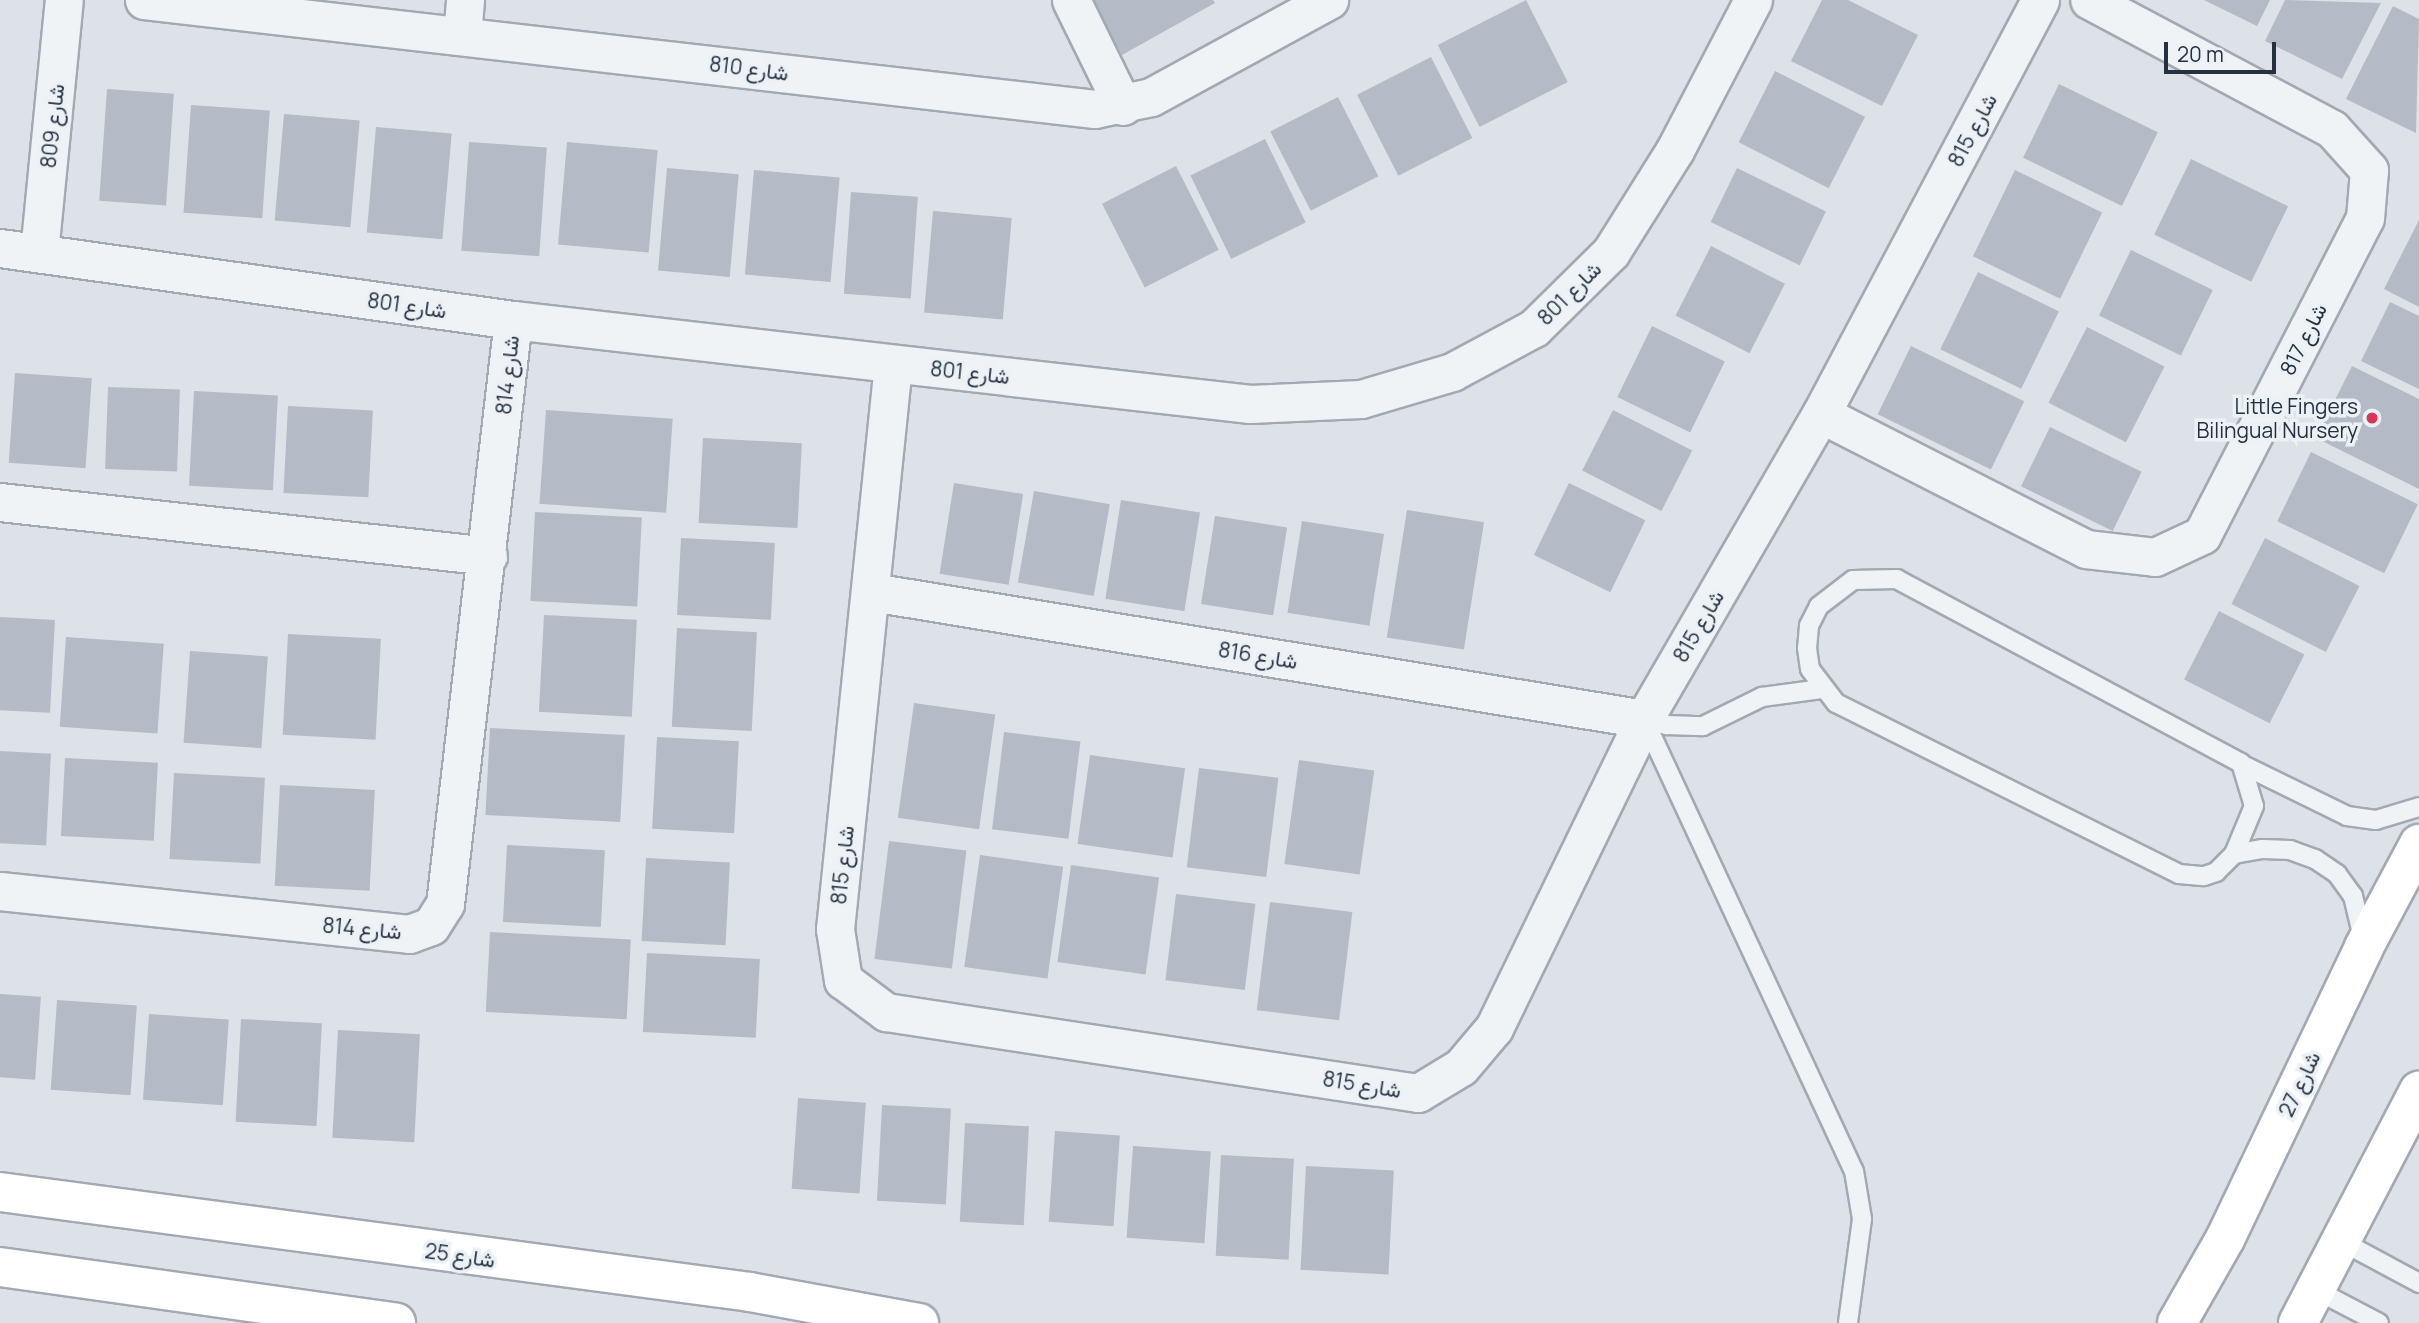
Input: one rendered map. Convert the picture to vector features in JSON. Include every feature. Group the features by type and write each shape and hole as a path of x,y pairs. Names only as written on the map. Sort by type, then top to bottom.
{"street":[{"name":"شارع 809","path":"39,253 64,0"},
{"name":"شارع 810","path":"144,0 463,18 1096,108 1123,106 1151,97 1329,0"},
{"path":"1071,0 1123,106"},
{"name":"شارع 801","path":"0,248 513,320 1250,404 1361,399 1452,372 1534,328 1611,252 1675,150 1754,0"},
{"name":"شارع 815","path":"893,364 872,592 835,929 844,981 886,1012 1418,1093 1461,1067 1494,1028 1644,719 1821,414 2040,0"},
{"name":"شارع 817","path":"1821,414 2086,550 2155,557 2202,535 2365,218 2368,170 2332,129 2089,0"},
{"name":"شارع 814","path":"0,891 409,934 431,926 445,904 488,556 513,320"},
{"path":"0,502 488,556"},
{"name":"شارع 816","path":"872,592 1644,719"},
{"name":"شارع 27","path":"2178,1323 2225,1239 2364,947 2419,844"},
{"path":"2298,1323 2419,1091"},
{"name":"شارع 25","path":"0,1192 750,1292 919,1323"},
{"path":"0,1267 396,1323"}],"lane":[{"path":"2241,763 2254,806 2234,855 2216,872 2179,874 1836,703 1821,689 1810,669 1807,648 1809,626 1819,606 1853,580 1897,579 2241,763 2347,816 2376,820 2419,807"},
{"path":"1644,719 1667,725 1703,726 1762,697 1821,689"},
{"path":"1644,719 1854,1171 1862,1219 1848,1323"},
{"path":"2234,855 2290,850 2326,867 2353,896 2362,921 2364,947"},
{"path":"2341,1241 2419,1283"},
{"path":"2315,1290 2379,1323"}],"building":[{"path":"1091,0 1213,0 1215,3 1122,55"},
{"path":"1526,0 1568,82 1480,127 1438,45"},
{"path":"1822,0 1848,0 1918,35 1882,106 1791,61"},
{"path":"2204,0 2270,0 2257,26"},
{"path":"2285,0 2381,3 2342,79 2265,41"},
{"path":"2393,6 2419,19 2416,133 2346,99"},
{"path":"1431,57 1472,138 1398,176 1357,95"},
{"path":"1775,71 1865,117 1829,188 1739,142"},
{"path":"2059,84 2158,132 2122,206 2023,158"},
{"path":"107,89 174,94 166,205 99,201"},
{"path":"1338,97 1378,176 1311,211 1270,132"},
{"path":"191,105 270,111 262,218 183,213"},
{"path":"284,114 360,121 350,227 275,221"},
{"path":"376,127 452,134 442,239 367,233"},
{"path":"1265,139 1306,223 1231,259 1190,175"},
{"path":"469,142 547,147 539,256 461,251"},
{"path":"567,142 658,150 649,253 558,245"},
{"path":"2191,159 2288,206 2251,282 2154,234"},
{"path":"1176,166 1219,250 1145,287 1102,204"},
{"path":"667,168 739,174 730,277 658,271"},
{"path":"1737,168 1826,211 1800,265 1711,222"},
{"path":"754,170 840,177 831,282 745,275"},
{"path":"2015,170 2102,213 2060,299 1973,256"},
{"path":"851,192 918,197 911,298 844,294"},
{"path":"933,211 1012,218 1003,319 924,313"},
{"path":"2419,220 2419,307 2384,289"},
{"path":"1711,246 1785,284 1750,353 1676,315"},
{"path":"2131,250 2213,290 2181,356 2099,316"},
{"path":"1978,272 2059,311 2021,389 1940,349"},
{"path":"2390,302 2419,316 2419,389 2361,361"},
{"path":"1652,326 1725,362 1690,433 1617,397"},
{"path":"2087,327 2165,366 2126,442 2048,403"},
{"path":"1911,346 2024,401 1991,470 1878,414"},
{"name":"Little Fingers Bilingual Nursery","path":"2352,366 2419,399 2419,489 2316,438"},
{"path":"15,373 92,378 86,468 9,463"},
{"path":"108,387 180,390 177,471 105,469"},
{"path":"194,391 278,395 273,490 189,486"},
{"path":"288,406 373,410 368,497 283,493"},
{"path":"546,410 673,419 666,513 539,504"},
{"path":"1613,410 1692,450 1661,511 1582,471"},
{"path":"2050,427 2142,472 2113,531 2021,486"},
{"path":"703,438 802,443 797,528 699,523"},
{"path":"2311,452 2418,504 2384,573 2277,521"},
{"path":"954,483 1023,494 1009,585 940,574"},
{"path":"1569,483 1645,520 1610,592 1534,555"},
{"path":"1034,491 1110,504 1094,596 1018,583"},
{"path":"1121,500 1200,513 1184,611 1105,599"},
{"path":"1407,510 1484,522 1464,650 1387,637"},
{"path":"535,512 642,518 637,606 530,601"},
{"path":"1215,516 1287,527 1273,615 1201,604"},
{"path":"1302,521 1384,534 1369,626 1287,613"},
{"path":"681,538 775,543 771,620 677,615"},
{"path":"2265,538 2359,586 2326,652 2231,604"},
{"path":"2219,611 2305,655 2270,723 2184,680"},
{"path":"544,615 637,620 632,717 539,712"},
{"path":"0,617 55,620 50,713 0,710"},
{"path":"677,628 757,632 752,731 672,727"},
{"path":"288,634 381,639 376,740 283,735"},
{"path":"66,637 164,644 157,734 60,727"},
{"path":"190,651 268,656 261,748 184,743"},
{"path":"914,703 995,714 979,829 898,818"},
{"path":"490,728 625,735 620,822 485,815"},
{"path":"1004,732 1080,741 1068,839 992,829"},
{"path":"657,737 739,741 734,833 652,829"},
{"path":"0,751 51,754 46,846 0,843"},
{"path":"1090,755 1185,768 1173,857 1077,844"},
{"path":"65,758 158,763 154,841 61,836"},
{"path":"1299,760 1374,771 1360,875 1284,864"},
{"path":"1199,768 1278,778 1266,877 1187,867"},
{"path":"174,773 265,778 260,864 169,859"},
{"path":"280,785 375,790 370,891 275,886"},
{"path":"889,841 966,851 952,969 874,959"},
{"path":"507,845 605,850 601,927 503,922"},
{"path":"980,855 1063,867 1047,979 964,967"},
{"path":"646,858 730,862 726,945 642,941"},
{"path":"1071,865 1159,877 1145,974 1057,962"},
{"path":"1176,894 1255,904 1245,990 1165,980"},
{"path":"1270,902 1352,912 1339,1020 1257,1010"},
{"path":"490,932 631,939 627,1019 486,1012"},
{"path":"647,953 760,959 756,1038 643,1032"},
{"path":"0,994 41,997 35,1080 0,1077"},
{"path":"57,1000 137,1006 131,1095 51,1090"},
{"path":"149,1014 229,1020 223,1105 143,1100"},
{"path":"241,1019 322,1023 316,1126 236,1122"},
{"path":"338,1030 420,1034 414,1142 332,1138"},
{"path":"798,1098 866,1103 859,1194 792,1189"},
{"path":"882,1105 951,1109 946,1204 877,1201"},
{"path":"965,1123 1029,1126 1024,1225 960,1222"},
{"path":"1055,1131 1120,1136 1113,1226 1049,1222"},
{"path":"1133,1146 1211,1151 1204,1243 1127,1238"},
{"path":"1221,1155 1294,1159 1289,1260 1216,1256"},
{"path":"1306,1166 1394,1171 1388,1274 1301,1270"}],"place":[{"name":"Little Fingers Bilingual Nursery","path":"2372,418"}]}
